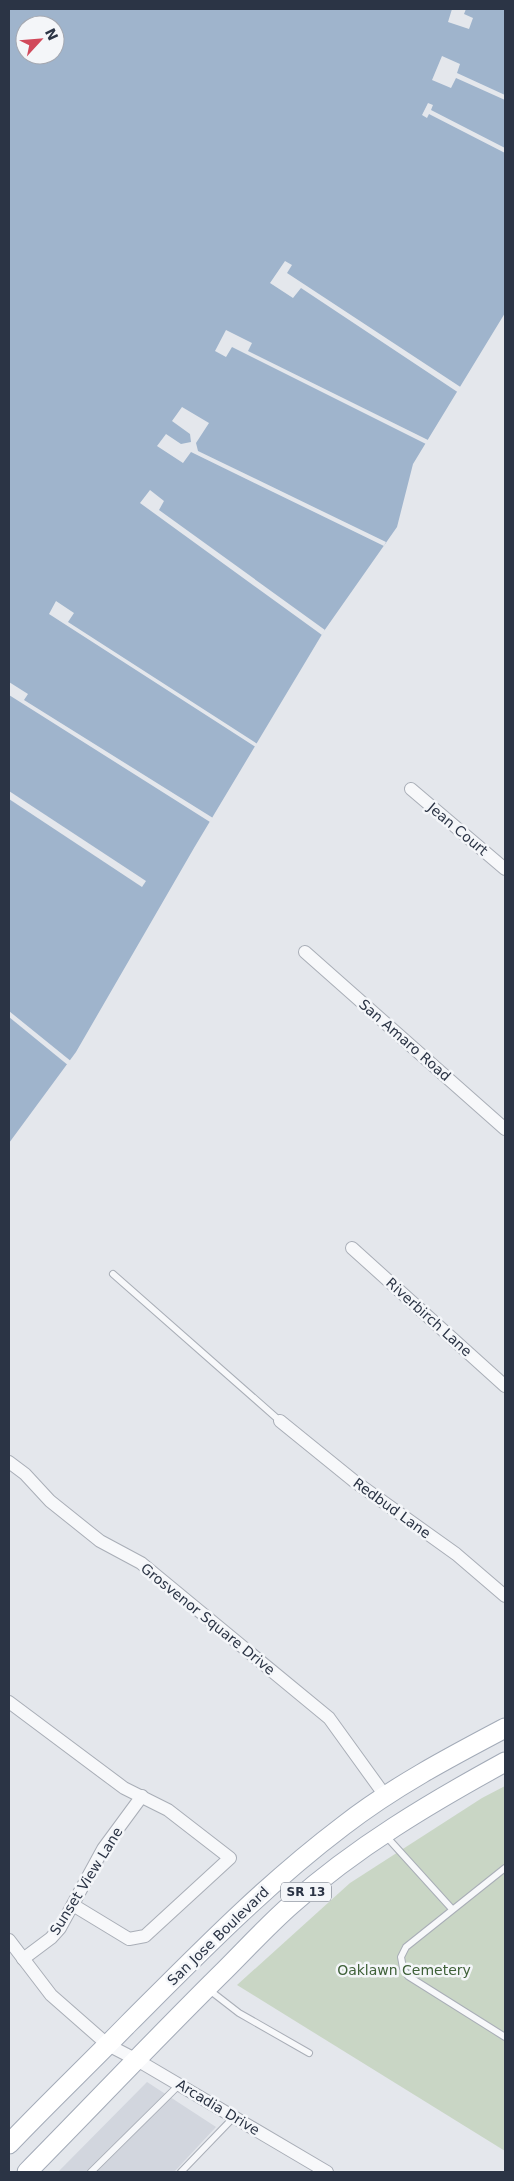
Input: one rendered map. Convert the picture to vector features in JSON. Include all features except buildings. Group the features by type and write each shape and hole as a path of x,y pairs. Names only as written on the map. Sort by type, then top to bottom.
{"main road":[{"name":"San Jose Boulevard","path":"11,2138 108,2045 217,1934 286,1871 345,1824 386,1797 447,1759 505,1728"},
{"name":"San Jose Boulevard","path":"27,2172 292,1904 340,1865 384,1834 448,1793 505,1762"}],"street":[{"name":"Jean Court","path":"411,789 505,869"},
{"name":"San Amaro Road","path":"305,952 505,1129"},
{"name":"Riverbirch Lane","path":"352,1248 505,1386"},
{"name":"Redbud Lane","path":"280,1421 354,1481 456,1554 505,1596"},
{"name":"Grosvenor Square Drive","path":"9,1462 25,1474 50,1502 100,1541 142,1563 329,1718 386,1797"},
{"path":"9,1702 124,1788 168,1810 230,1858 145,1936 129,1939 73,1905"},
{"name":"Sunset View Lane","path":"23,1959 51,1938 73,1905 103,1849 142,1796"},
{"name":"Arcadia Drive","path":"9,1940 51,1996 108,2045 180,2084 327,2172"}],"lane":[{"path":"113,1274 280,1421"},
{"path":"384,1834 452,1909"},
{"path":"505,1868 406,1947 401,1957 408,1976 505,2037"},
{"path":"207,1988 238,2013 309,2053"},
{"path":"91,2172 180,2084"},
{"path":"181,2172 234,2117"}],"shaded area":[{"path":"147,2082 216,2127 174,2172 58,2172"}],"green space":[{"name":"Oaklawn Cemetery","path":"505,1786 505,2151 237,1985 350,1883 482,1798"}],"water":[{"path":"9,9 505,9 505,313 413,464 397,527 324,631 194,848 76,1052 9,1143"}],"pier":[{"path":"452,9 466,9 464,14 473,18 469,29 448,22"},
{"path":"442,56 460,64 457,73 505,95 505,100 456,78 451,88 432,80"},
{"path":"428,103 433,105 431,110 505,148 505,153 429,114 427,118 422,115"},
{"path":"285,261 292,265 287,273 462,388 459,393 301,288 293,298 270,283"},
{"path":"226,330 252,343 248,351 430,441 428,445 232,347 226,357 215,351"},
{"path":"182,407 209,423 196,443 198,451 386,542 384,546 191,452 183,463 157,446 166,434 181,444 191,442 190,434 172,421"},
{"path":"150,490 164,501 159,510 325,630 322,635 140,503"},
{"path":"56,601 74,613 68,622 259,745 257,748 49,614"},
{"path":"9,682 28,694 24,700 213,818 210,822 9,695"},
{"path":"9,791 146,881 142,887 9,799"},
{"path":"9,1011 72,1062 69,1066 9,1017"}]}
